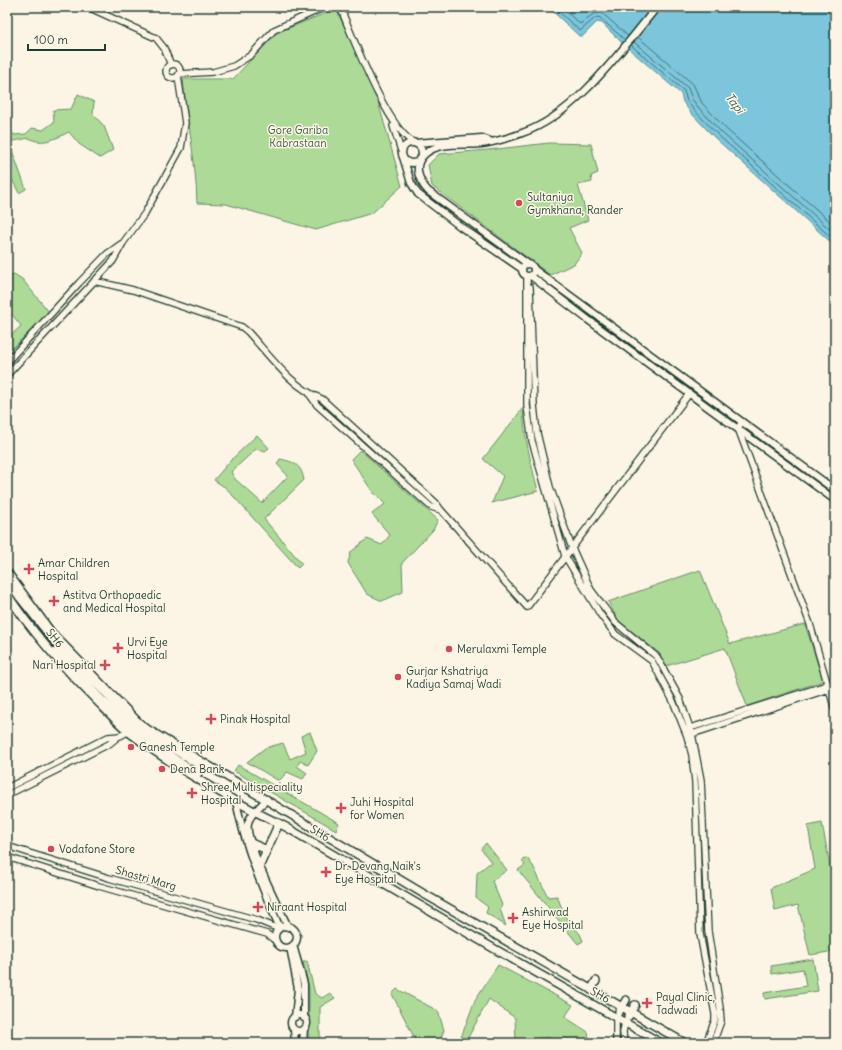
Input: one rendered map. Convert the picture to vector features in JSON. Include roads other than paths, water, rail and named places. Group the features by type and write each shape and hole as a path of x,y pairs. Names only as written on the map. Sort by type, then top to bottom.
{"main road":[{"path":"403,157 410,163 416,162 430,151 442,146 483,144 521,134 536,128 574,102 622,49 657,7"},
{"path":"490,141 482,138 415,143 406,146 403,151 403,157 411,183 418,194 461,227 522,269 523,273 835,500"},
{"path":"415,143 422,149 418,167 419,179 428,191 528,264 534,266 535,270 835,490"},
{"path":"522,269 528,264"},
{"path":"529,276 535,270"},
{"name":"SH6","path":"7,572 51,632 134,727 157,735 236,801 279,823 493,948 661,1043"},
{"path":"7,579 18,596 63,653 103,691 134,727"},
{"path":"7,586 63,660 134,727 199,771 267,799 424,894 621,1008 685,1043"},
{"name":"SH6","path":"7,594 68,671 134,727 199,771"},
{"path":"267,799 255,812 247,824 251,843 260,865 288,926 292,928 296,934 292,946 298,989 295,1017 291,1024 294,1030 295,1043"},
{"path":"236,801 244,839 256,873 280,928"},
{"path":"260,865 279,823"},
{"path":"251,843 267,850"},
{"path":"288,926 280,928 275,934 276,941 283,947 292,946"},
{"path":"292,946 304,984 304,1018 306,1025 304,1029 303,1043"},
{"path":"591,990 596,981"},
{"path":"616,1017 626,1000"},
{"path":"625,1022 635,1005"},
{"path":"295,1017 300,1016 304,1018"},
{"path":"294,1030 299,1031 304,1029"}],"street":[{"path":"7,375 113,261 123,243 145,214 181,148 185,123 179,75 180,70 178,66 171,64 161,43 156,38 88,7"},
{"path":"171,64 166,69 168,76 172,78 179,75 213,72 234,66 251,56 274,30 325,7"},
{"path":"340,7 391,120 403,157"},
{"path":"391,120 405,138 415,143"},
{"path":"7,362 106,254 123,243"},
{"path":"529,276 531,295 534,405 537,433 550,487 572,548 591,590 616,623 657,657 680,699 701,780 708,931 721,1022 713,1043"},
{"path":"529,276 527,406 532,441 565,556 600,614 615,634 652,661 689,732 695,782 700,934 716,1014 706,1043"},
{"path":"94,281 133,290 242,327 299,387 310,394 317,404 431,507 441,510 527,606 690,394"},
{"path":"742,422 738,428 810,624 835,710"},
{"path":"689,732 828,687 834,683"},
{"path":"7,795 109,744 134,727"},
{"path":"7,788 108,737 120,736"},
{"name":"Shastri Marg","path":"7,846 109,878 257,920 280,928"},
{"name":"Shastri Marg","path":"7,857 99,886 267,934 276,941"},
{"path":"616,1017 616,1043"},
{"path":"624,1043 623,1032 625,1022"}],"water":[{"name":"Tapi","path":"548,7 835,7 835,246 715,138 691,113 683,102 681,94 621,42 602,23 597,22 583,36 579,36"}],"place":[{"name":"Sultaniya Gymkhana, Rander","path":"519,203"},
{"name":"Amar Children Hospital","path":"29,569"},
{"name":"Astitva Orthopaedic and Medical Hospital","path":"54,601"},
{"name":"Urvi Eye Hospital","path":"118,648"},
{"name":"Merulaxmi Temple","path":"449,649"},
{"name":"Nari Hospital","path":"105,665"},
{"name":"Gurjar Kshatriya Kadiya Samaj Wadi","path":"398,677"},
{"name":"Pinak Hospital","path":"211,719"},
{"name":"Ganesh Temple","path":"131,747"},
{"name":"Dena Bank","path":"162,769"},
{"name":"Shree Multispeciality Hospital","path":"192,793"},
{"name":"Juhi Hospital for Women","path":"341,808"},
{"name":"Vodafone Store","path":"51,849"},
{"name":"Dr. Devang Naik's Eye Hospital","path":"326,872"},
{"name":"Niraant Hospital","path":"258,907"},
{"name":"Ashirwad Eye Hospital","path":"513,918"},
{"name":"Payal Clinic, Tadwadi","path":"647,1003"}],"park label":[{"name":"Gore Gariba Kabrastaan","path":"298,136"}]}
